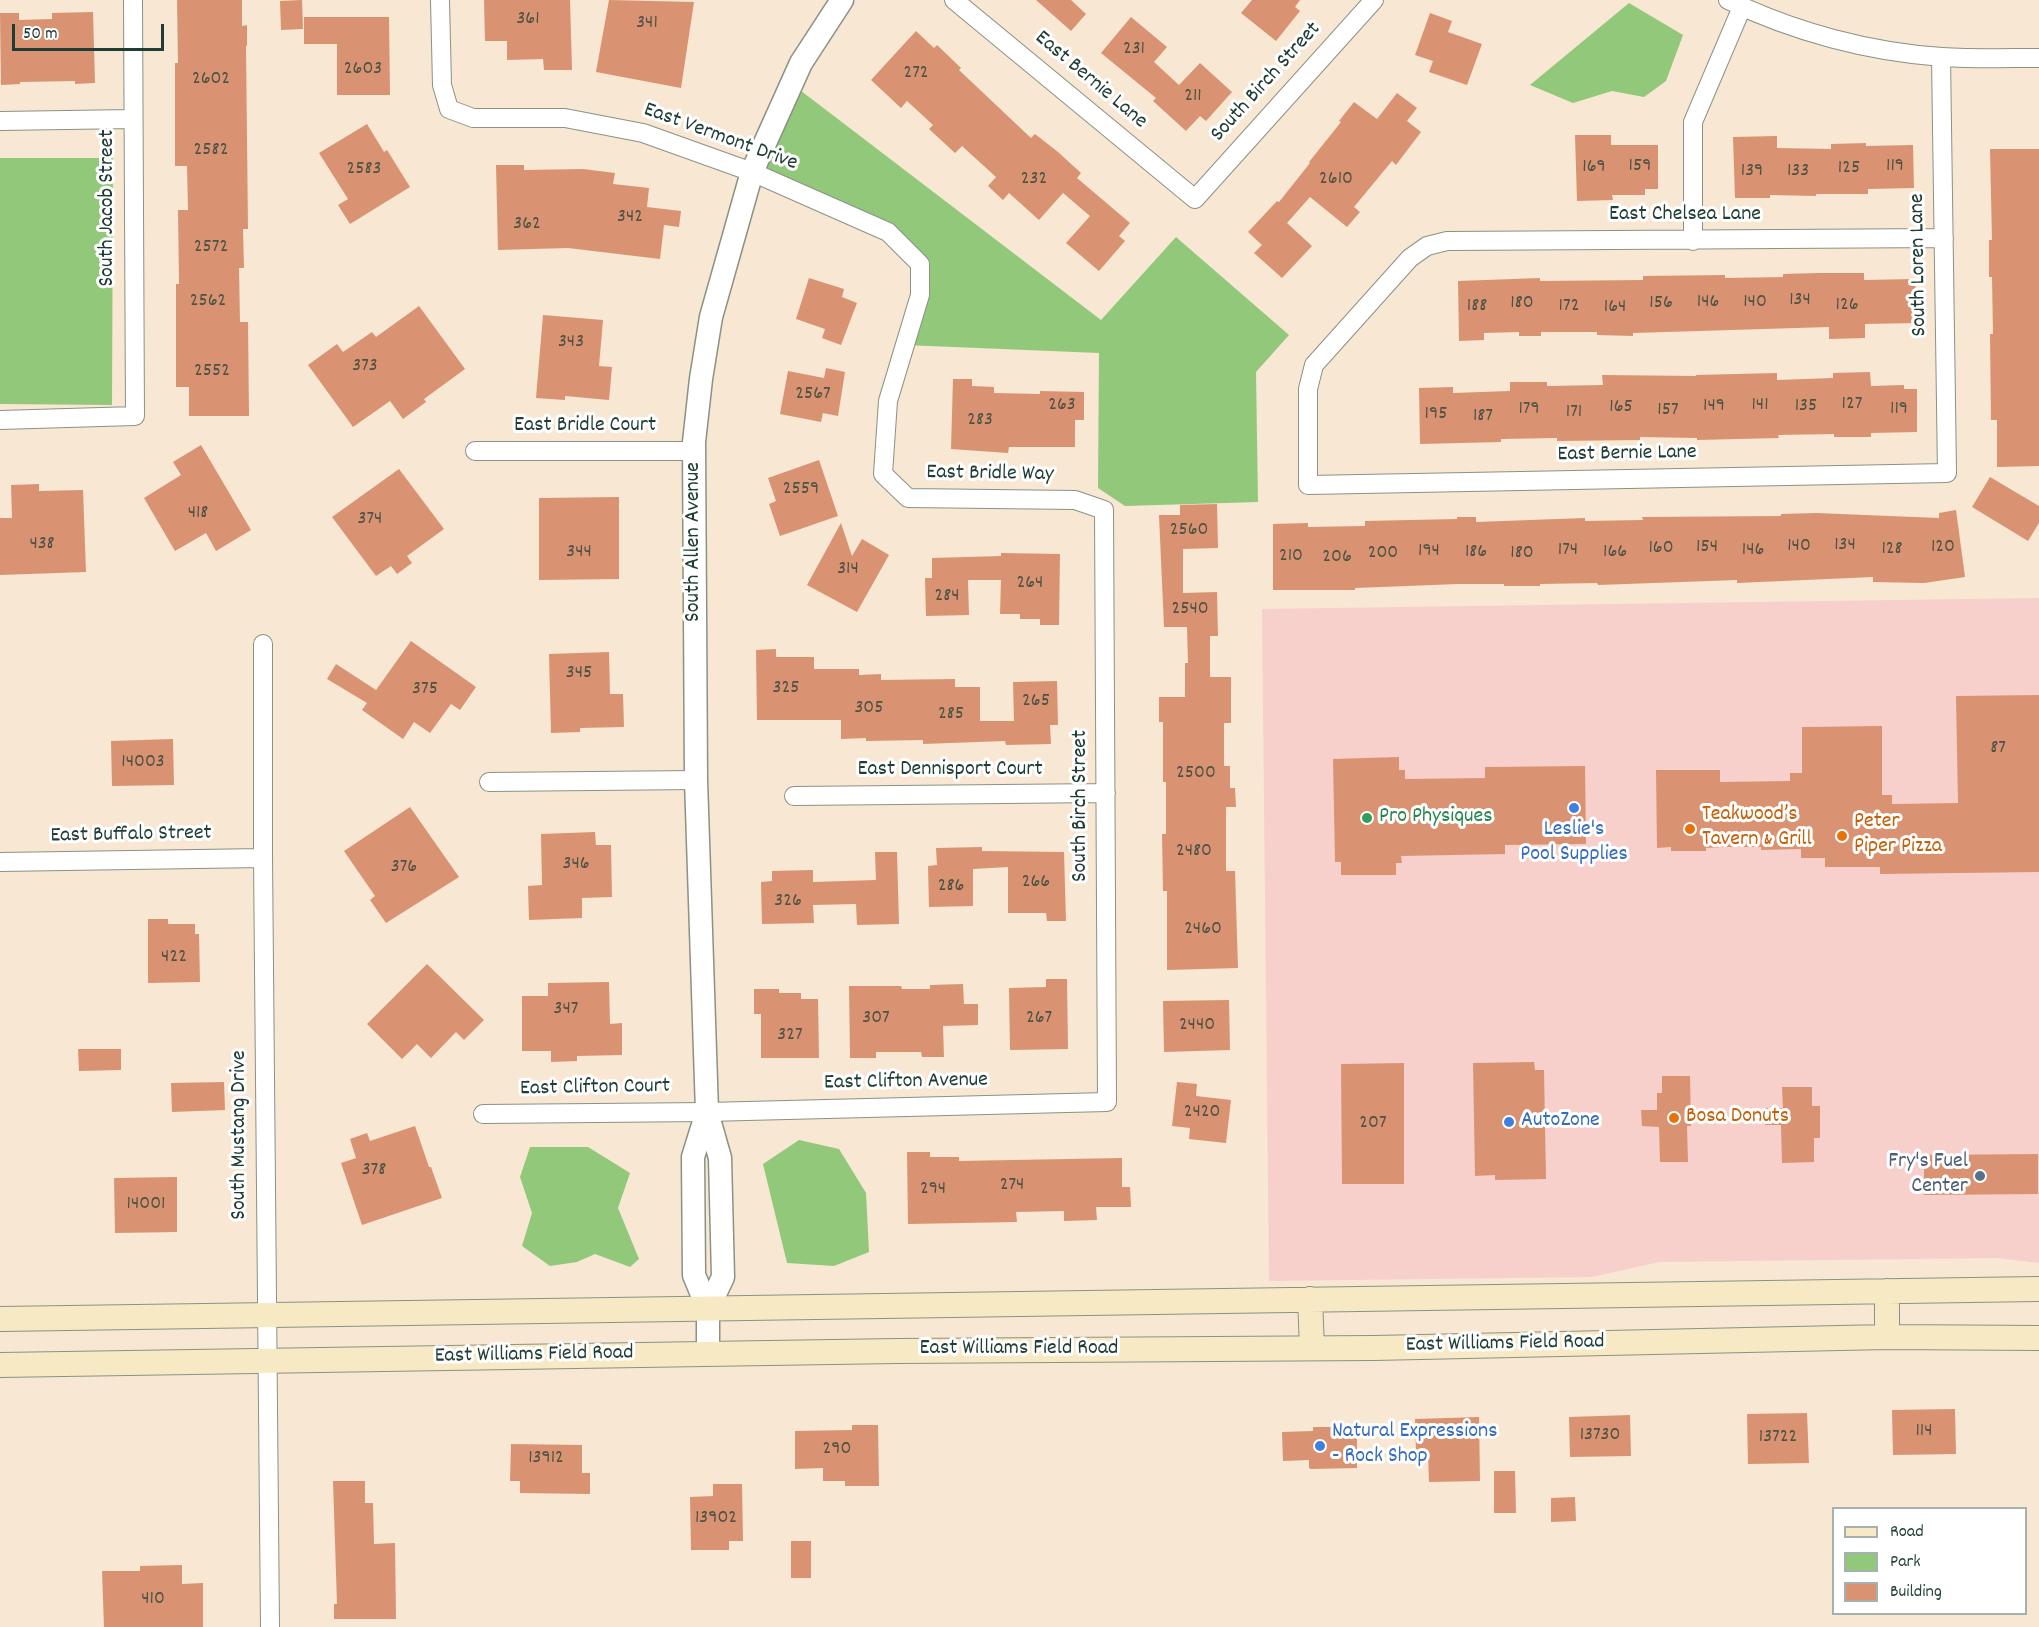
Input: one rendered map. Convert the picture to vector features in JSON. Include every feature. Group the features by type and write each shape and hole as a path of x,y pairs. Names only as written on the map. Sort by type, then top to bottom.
{"main road":[{"name":"East Williams Field Road","path":"0,1319 2039,1289"},
{"path":"1887,1291 1887,1337"},
{"path":"1310,1299 1312,1347"},
{"name":"East Williams Field Road","path":"0,1365 1887,1337 2039,1338"}],"street":[{"name":"South Jacob Street","path":"0,420 135,416 133,0"},
{"name":"East Vermont Drive","path":"440,0 442,85 449,109 473,118 566,118 643,133 752,172 888,232 920,264 920,295 888,401 883,474"},
{"name":"South Allen Avenue","path":"708,1354 708,1309 723,1277 720,1158 707,1112 696,780 694,451 701,380 711,317 752,172 801,63 842,0"},
{"name":"East Bernie Lane","path":"954,0 1195,199"},
{"name":"South Birch Street","path":"1195,199 1374,0"},
{"path":"1693,241 1693,122 1735,3 1772,19 1837,39 1878,48 1941,57 2039,58"},
{"name":"South Loren Lane","path":"1941,57 1947,473"},
{"path":"0,121 133,119"},
{"name":"East Chelsea Lane","path":"1308,485 1308,389 1314,365 1410,258 1427,246 1447,241 1944,238"},
{"name":"East Bridle Court","path":"475,451 694,451"},
{"name":"East Bernie Lane","path":"1308,485 1947,473"},
{"name":"East Bridle Way","path":"883,474 908,498 1075,500 1104,510"},
{"name":"South Birch Street","path":"1104,510 1107,1102"},
{"name":"South Mustang Drive","path":"263,644 262,858 270,1627"},
{"path":"489,782 696,780"},
{"name":"East Dennisport Court","path":"794,796 1106,793"},
{"name":"East Buffalo Street","path":"0,862 262,858"},
{"name":"East Clifton Avenue","path":"707,1112 1107,1102"},
{"name":"East Clifton Court","path":"483,1114 707,1112"}],"shaded area":[{"path":"2039,598 2039,1263 1997,1258 1659,1262 1592,1277 1269,1281 1262,609"}],"green space":[{"path":"1629,3 1683,35 1666,81 1644,97 1612,91 1573,103 1530,85"},
{"path":"792,84 1101,320 1176,237 1289,335 1256,372 1258,502 1125,506 1098,488 1099,353 905,345 920,263 888,232 752,172"},
{"path":"0,158 113,158 112,405 0,404"},
{"path":"799,1140 839,1149 866,1193 869,1252 834,1266 787,1263 763,1164"},
{"path":"530,1147 588,1147 630,1173 618,1208 639,1259 630,1267 595,1254 577,1262 550,1266 522,1246 532,1213 520,1177"}],"building":[{"path":"177,0 242,0 242,26 247,25 248,229 243,229 244,268 239,268 240,322 248,322 249,416 189,416 189,387 176,387 176,284 179,284 178,210 188,210 187,166 175,166"},
{"path":"302,0 303,29 281,30 280,1"},
{"path":"484,0 570,0 572,70 544,70 543,59 507,60 507,41 485,41"},
{"path":"609,0 694,2 681,88 596,72"},
{"path":"1036,0 1071,0 1086,14 1071,31"},
{"path":"1252,0 1300,0 1295,7 1300,11 1276,41 1241,13"},
{"path":"93,12 95,83 20,82 20,84 1,85 0,13 19,13 19,20 52,19 52,13"},
{"path":"1430,13 1452,21 1448,32 1482,44 1467,85 1429,72 1433,61 1415,55"},
{"path":"304,17 389,17 390,95 337,95 337,44 304,44"},
{"path":"1131,17 1167,47 1154,62 1179,85 1200,63 1232,92 1206,121 1200,116 1186,131 1153,101 1156,98 1101,53"},
{"path":"916,31 934,48 937,45 961,68 959,70 1031,138 1035,134 1058,152 1081,173 1077,178 1130,223 1119,236 1125,241 1099,271 1066,243 1090,216 1063,193 1039,220 1009,193 1003,200 988,186 996,177 962,146 955,153 929,129 933,125 907,101 901,108 871,80"},
{"path":"1397,93 1417,108 1407,121 1421,132 1396,165 1392,161 1354,207 1360,212 1347,227 1310,197 1287,223 1312,246 1282,278 1254,253 1262,245 1248,232 1277,201 1279,202 1354,102 1377,119"},
{"path":"367,124 384,152 387,150 410,187 350,224 338,205 348,199 319,153"},
{"path":"1575,135 1611,135 1611,145 1658,145 1658,189 1645,189 1645,195 1612,195 1613,200 1577,201"},
{"path":"1777,136 1777,148 1831,149 1831,144 1866,143 1866,146 1913,145 1914,188 1868,189 1868,194 1770,195 1770,198 1735,198 1733,137"},
{"path":"1990,149 2039,149 2039,466 1997,467 1997,420 1991,420 1990,334 1993,334 1992,277 1989,277 1989,240 1992,240"},
{"path":"496,165 524,165 524,170 583,169 615,173 613,184 649,188 647,207 681,211 679,227 664,225 660,259 568,248 498,250"},
{"path":"1864,273 1864,280 1915,279 1917,323 1865,324 1865,338 1829,339 1829,327 1633,333 1633,336 1597,335 1597,332 1541,332 1541,336 1519,336 1519,332 1484,333 1484,340 1459,341 1458,281 1540,278 1540,281 1643,280 1643,276 1783,277 1783,274"},
{"path":"809,278 844,289 842,297 857,303 841,345 822,338 825,329 796,319"},
{"path":"419,306 465,369 424,399 426,402 403,419 390,401 353,427 308,365 337,344 343,352 372,332 376,337"},
{"path":"543,315 603,320 599,366 612,367 609,400 565,396 565,400 536,398"},
{"path":"826,368 845,372 838,416 823,413 821,422 780,414 788,371 824,378"},
{"path":"1870,372 1871,386 1904,385 1904,389 1917,389 1917,432 1871,433 1871,437 1834,437 1834,434 1697,440 1697,438 1640,437 1640,440 1557,441 1557,438 1420,444 1419,388 1453,387 1453,393 1510,391 1510,382 1547,382 1547,386 1603,385 1602,375 1696,376 1777,373 1777,380 1833,378 1833,373"},
{"path":"953,379 972,379 972,386 994,387 994,393 1084,392 1084,420 1075,420 1075,447 1009,447 1008,453 951,449"},
{"path":"201,445 251,530 216,551 206,533 175,551 144,498 181,475 173,462"},
{"path":"819,460 838,516 780,536 769,504 776,501 768,478"},
{"path":"399,469 444,529 407,556 412,563 397,574 391,566 376,576 332,517"},
{"path":"1990,477 2039,506 2039,523 2028,541 1972,507"},
{"path":"39,484 39,491 83,490 86,572 0,575 0,518 12,518 11,485"},
{"path":"619,497 619,579 539,580 539,498"},
{"path":"1217,504 1218,548 1183,549 1183,593 1217,592 1218,636 1210,636 1210,677 1231,677 1231,723 1224,723 1224,766 1230,766 1230,788 1235,788 1236,807 1226,807 1226,871 1235,871 1238,968 1167,970 1167,891 1163,891 1162,834 1166,834 1166,782 1163,782 1163,722 1159,722 1159,697 1185,697 1185,663 1188,663 1187,627 1164,627 1159,515 1180,515 1180,505"},
{"path":"1956,510 1965,577 1924,583 1873,582 1873,577 1737,583 1737,580 1598,585 1597,583 1540,584 1540,586 1458,584 1355,588 1355,590 1273,590 1273,524 1308,523 1308,527 1365,526 1365,521 1457,519 1457,517 1476,517 1476,522 1585,518 1585,521 1643,520 1642,517 1781,516 1781,514 1816,513 1939,518 1939,513"},
{"path":"841,523 852,556 862,539 889,555 857,612 807,585"},
{"path":"1001,553 1060,554 1059,625 1040,625 1040,619 1020,619 1020,614 1000,614 1001,580 968,580 969,615 926,616 925,578 932,578 932,558 1001,556"},
{"path":"411,641 476,687 460,710 451,704 430,733 414,722 403,739 362,710 367,703 327,679 336,664 376,690"},
{"path":"776,649 776,657 814,657 814,669 859,669 859,675 881,674 881,680 955,679 955,687 980,687 980,721 1014,721 1013,682 1057,681 1058,725 1050,725 1051,744 1006,745 1005,741 923,744 923,740 841,739 841,720 757,720 756,650"},
{"path":"609,652 610,694 623,694 624,727 580,728 580,732 551,733 549,654"},
{"path":"2039,695 2039,872 1880,874 1880,867 1825,867 1825,858 1801,858 1801,849 1761,850 1761,847 1721,847 1706,848 1706,851 1671,851 1671,847 1657,848 1656,770 1720,770 1720,782 1790,781 1790,773 1802,773 1802,727 1882,726 1882,795 1892,795 1892,804 1958,803 1956,696"},
{"path":"173,739 174,785 112,786 111,741"},
{"path":"1399,757 1399,770 1405,770 1405,779 1485,778 1485,767 1585,766 1586,844 1505,845 1505,854 1401,856 1402,863 1396,863 1396,875 1341,875 1341,862 1335,862 1333,759"},
{"path":"410,807 459,877 386,923 370,900 375,896 344,851"},
{"path":"595,832 596,845 611,845 612,897 582,898 582,918 529,920 528,886 542,885 541,834"},
{"path":"982,847 982,851 1064,852 1066,921 1047,921 1046,913 1008,913 1008,867 973,869 973,906 929,907 928,866 937,865 936,848"},
{"path":"875,852 897,852 899,924 857,925 856,904 813,905 814,923 762,924 761,882 772,881 772,871 813,870 813,882 876,880"},
{"path":"148,919 168,919 168,924 195,924 195,934 199,934 200,982 148,983"},
{"path":"427,964 484,1020 464,1040 456,1032 431,1058 417,1044 402,1059 367,1024"},
{"path":"1046,979 1067,979 1068,1049 1010,1050 1009,988 1046,987"},
{"path":"609,982 610,1024 622,1023 622,1055 577,1056 577,1061 551,1062 551,1051 522,1051 522,996 548,996 548,983"},
{"path":"963,984 964,1004 978,1004 978,1025 943,1026 944,1057 922,1057 921,1052 876,1052 876,1058 850,1058 849,986 901,986 902,989 930,989 930,985"},
{"path":"754,989 779,989 779,993 801,993 801,999 818,999 819,1058 761,1058 761,1014 754,1014"},
{"path":"1229,1000 1230,1050 1164,1052 1163,1001"},
{"path":"78,1049 121,1049 121,1070 79,1071"},
{"name":"AutoZone","path":"1534,1062 1535,1070 1544,1070 1546,1179 1495,1180 1495,1175 1475,1176 1473,1063"},
{"path":"1404,1063 1404,1184 1342,1184 1341,1064"},
{"name":"Bosa Donuts","path":"1662,1076 1690,1076 1691,1126 1687,1126 1688,1162 1660,1162 1659,1127 1642,1126 1641,1110 1657,1110 1657,1093 1662,1093"},
{"path":"224,1082 225,1110 172,1112 171,1083"},
{"path":"1177,1082 1197,1084 1196,1096 1231,1100 1226,1143 1189,1139 1190,1128 1172,1126"},
{"path":"1782,1087 1812,1087 1812,1106 1820,1106 1820,1138 1814,1138 1814,1162 1782,1163 1781,1125 1765,1125 1765,1108 1783,1108"},
{"path":"415,1126 442,1198 362,1225 341,1163 356,1158 350,1139 367,1133 370,1141"},
{"path":"907,1152 930,1152 930,1157 959,1157 959,1161 1122,1158 1122,1187 1130,1187 1131,1207 1096,1207 1097,1220 1064,1221 1064,1211 1016,1212 1017,1222 908,1224"},
{"path":"2038,1154 2038,1194 1924,1195 1924,1155"},
{"path":"177,1177 177,1232 115,1233 114,1178"},
{"path":"1955,1409 1956,1454 1893,1455 1892,1410"},
{"path":"1807,1413 1809,1463 1748,1464 1747,1414"},
{"path":"1630,1415 1631,1456 1570,1457 1569,1417"},
{"path":"1479,1417 1480,1481 1429,1482 1428,1452 1416,1452 1415,1419"},
{"path":"852,1425 878,1425 879,1486 845,1486 845,1481 823,1481 823,1468 795,1469 795,1431 852,1430"},
{"name":"Natural Expressions - Rock Shop","path":"1313,1427 1357,1427 1357,1468 1311,1469 1309,1460 1283,1461 1282,1432 1313,1431"},
{"path":"511,1444 582,1445 582,1473 590,1473 590,1494 520,1493 520,1481 510,1481"},
{"path":"1494,1471 1515,1471 1516,1513 1494,1513"},
{"path":"333,1481 365,1481 365,1503 373,1503 374,1544 395,1543 396,1619 334,1619 334,1604 337,1604"},
{"path":"713,1484 742,1484 743,1541 729,1541 729,1550 691,1550 690,1497 713,1496"},
{"path":"1575,1497 1576,1521 1551,1522 1551,1498"},
{"path":"791,1541 811,1541 811,1578 791,1578"},
{"path":"182,1565 182,1584 203,1583 203,1627 104,1627 102,1571 140,1571 140,1566"}],"place":[{"name":"Leslie's Pool Supplies","path":"1574,808"},
{"name":"Pro Physiques","path":"1367,818"},
{"name":"Teakwood’s Tavern & Grill","path":"1690,829"},
{"name":"Peter Piper Pizza","path":"1842,836"},
{"name":"Bosa Donuts","path":"1674,1118"},
{"name":"AutoZone","path":"1509,1122"},
{"name":"Fry's Fuel Center","path":"1980,1176"},
{"name":"Natural Expressions - Rock Shop","path":"1320,1446"}]}
